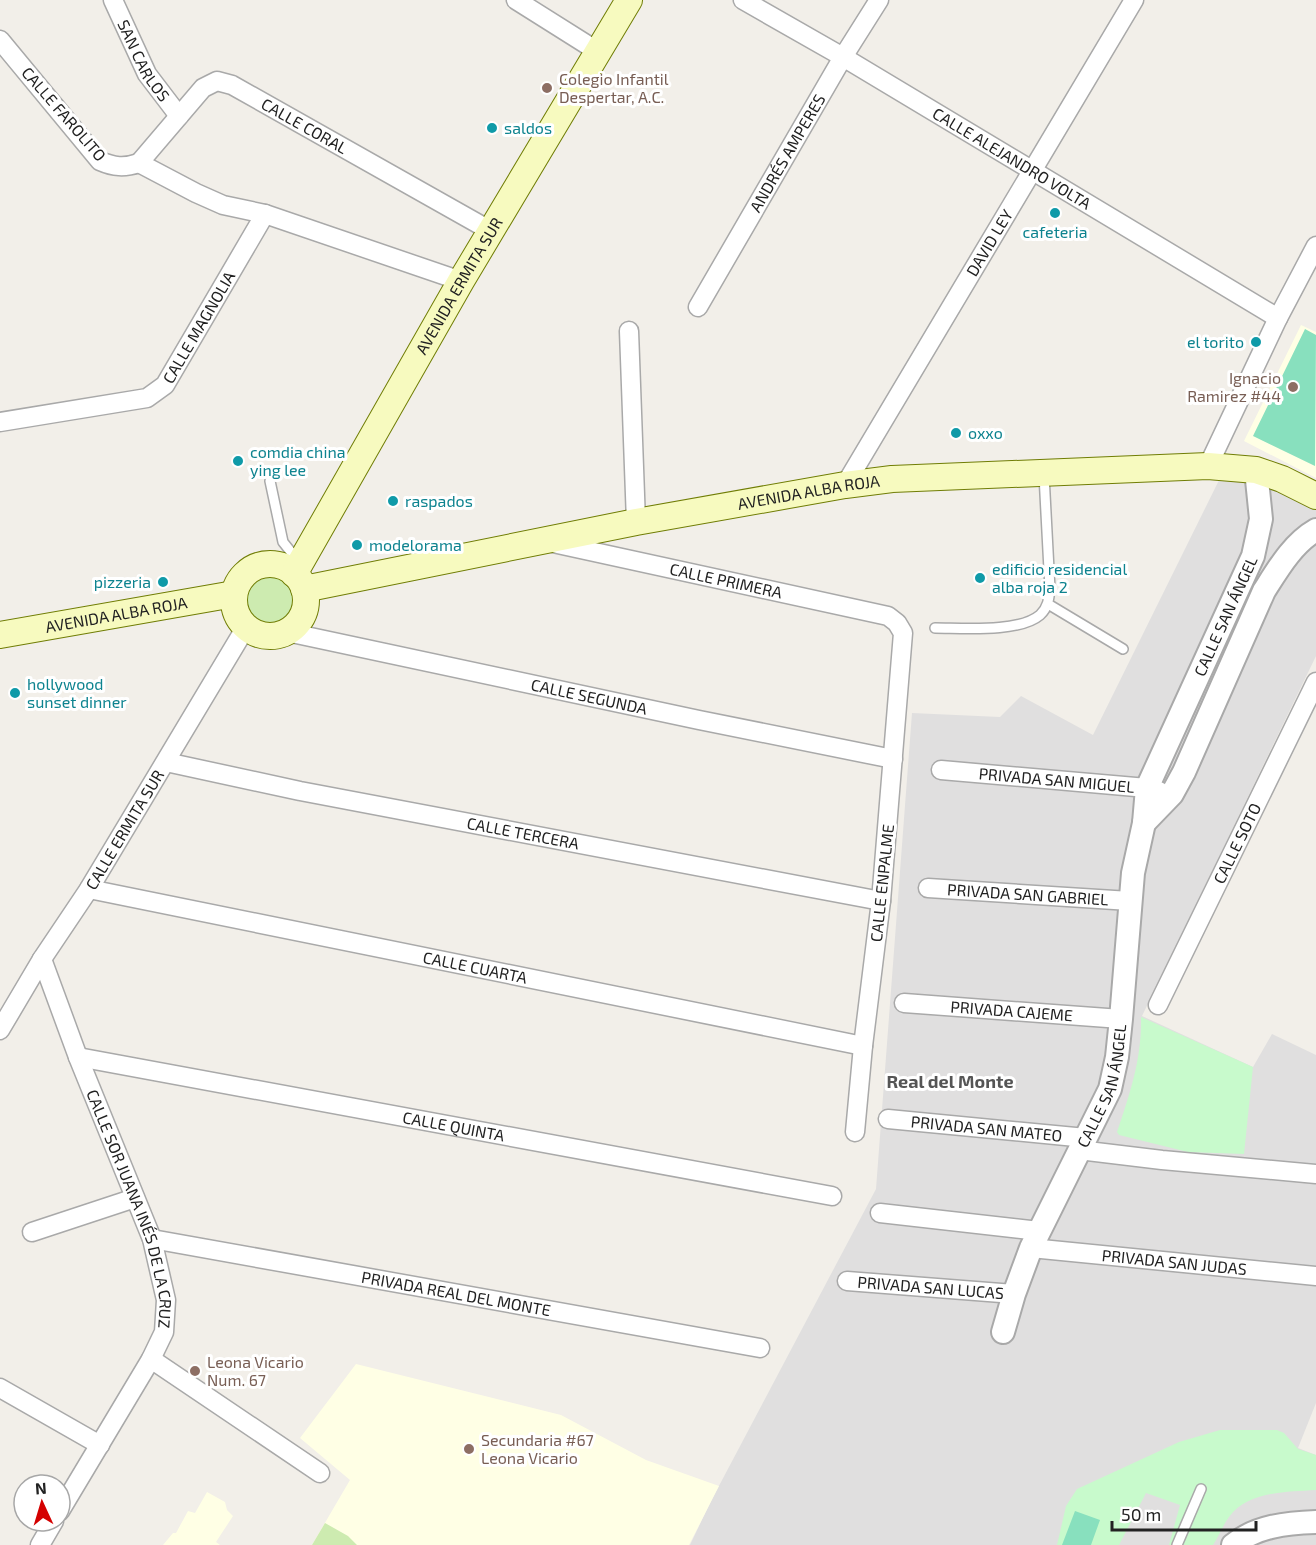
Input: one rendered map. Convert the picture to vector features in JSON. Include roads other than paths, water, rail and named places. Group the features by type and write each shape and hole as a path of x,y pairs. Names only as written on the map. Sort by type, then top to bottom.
{"main road":[{"name":"AVENIDA ERMITA SUR","path":"299,575 461,281 628,0"},
{"name":"AVENIDA ALBA ROJA","path":"299,575 542,540 845,485 892,479 1208,465 1256,470 1282,478 1316,496"},
{"path":"277,565 299,575 306,601 297,624 287,632 275,636 263,635 246,627 237,616 234,594 238,583 254,568 277,565"},
{"name":"AVENIDA ALBA ROJA","path":"0,635 234,594"}],"street":[{"name":"SAN CARLOS","path":"113,0 147,74 179,116"},
{"path":"516,0 597,51"},
{"name":"CALLE ALEJANDRO VOLTA","path":"743,0 843,57 1278,318"},
{"name":"ANDRÉS AMPERES","path":"698,308 843,57 879,0"},
{"name":"DAVID LEY","path":"845,485 1134,0"},
{"name":"CALLE FAROLITO","path":"0,40 100,161 121,167 139,164"},
{"name":"CALLE CORAL","path":"139,164 203,87 217,81 232,85 491,231"},
{"path":"139,164 224,205 265,214 461,281"},
{"name":"CALLE MAGNOLIA","path":"0,422 147,398 157,392 165,385 265,214"},
{"path":"1208,465 1278,318 1316,246"},
{"path":"629,331 636,522"},
{"name":"CALLE SAN ÁNGEL","path":"1003,1332 1014,1294 1035,1240 1110,1089 1117,1057 1130,901 1137,851 1144,823 1147,788 1253,556 1261,519 1256,470"},
{"name":"CALLE SAN ÁNGEL","path":"1144,823 1172,794 1184,772 1264,591 1295,548 1316,530"},
{"name":"CALLE PRIMERA","path":"542,540 888,616 897,623 903,633"},
{"name":"CALLE ERMITA SUR","path":"0,1030 42,959 89,889 246,627"},
{"name":"CALLE SEGUNDA","path":"287,632 893,759"},
{"name":"CALLE ENPALME","path":"855,1132 881,901 903,633"},
{"name":"CALLE SOTO","path":"1158,1005 1316,682"},
{"name":"CALLE TERCERA","path":"166,762 323,795 881,901"},
{"name":"PRIVADA SAN MIGUEL","path":"941,770 1147,788 1172,794"},
{"name":"PRIVADA SAN GABRIEL","path":"928,888 1130,901"},
{"name":"CALLE CUARTA","path":"89,889 863,1046"},
{"name":"CALLE SOR JUANA INÉS DE LA CRUZ","path":"42,959 78,1057 152,1239 166,1300 164,1332 151,1359 72,1491"},
{"name":"PRIVADA CAJEME","path":"904,1003 1121,1019"},
{"name":"CALLE QUINTA","path":"78,1057 832,1196"},
{"name":"PRIVADA SAN MATEO","path":"888,1119 1316,1174"},
{"path":"32,1232 135,1198"},
{"name":"PRIVADA SAN JUDAS","path":"880,1213 1035,1240 1316,1276"},
{"name":"PRIVADA REAL DEL MONTE","path":"152,1239 760,1348"},
{"name":"PRIVADA SAN LUCAS","path":"847,1281 1014,1294"},
{"path":"151,1359 320,1473"},
{"path":"0,1388 100,1445"},
{"path":"1233,1545 1260,1529 1316,1522"}],"lane":[{"path":"935,628 1015,625 1041,615 1048,604 1050,589 1044,472"},
{"path":"270,482 283,542 299,575"},
{"path":"1048,604 1123,649"},
{"path":"1177,1545 1201,1489"}],"place":[{"name":"Colegio Infantil Despertar, A.C.","path":"547,88"},
{"name":"saldos","path":"492,128"},
{"name":"cafeteria","path":"1055,213"},
{"name":"el torito","path":"1256,342"},
{"name":"Ignacio Ramirez #44","path":"1293,387"},
{"name":"oxxo","path":"956,433"},
{"name":"comdia china ying lee","path":"238,461"},
{"name":"raspados","path":"393,501"},
{"name":"modelorama","path":"357,545"},
{"name":"edificio residencial alba roja 2","path":"980,578"},
{"name":"pizzeria","path":"163,582"},
{"name":"hollywood sunset dinner","path":"15,693"},
{"name":"Leona Vicario Num. 67","path":"195,1371"},
{"name":"Secundaria #67 Leona Vicario","path":"469,1449"}],"district":[{"name":"Real del Monte","path":"950,1082"}]}
